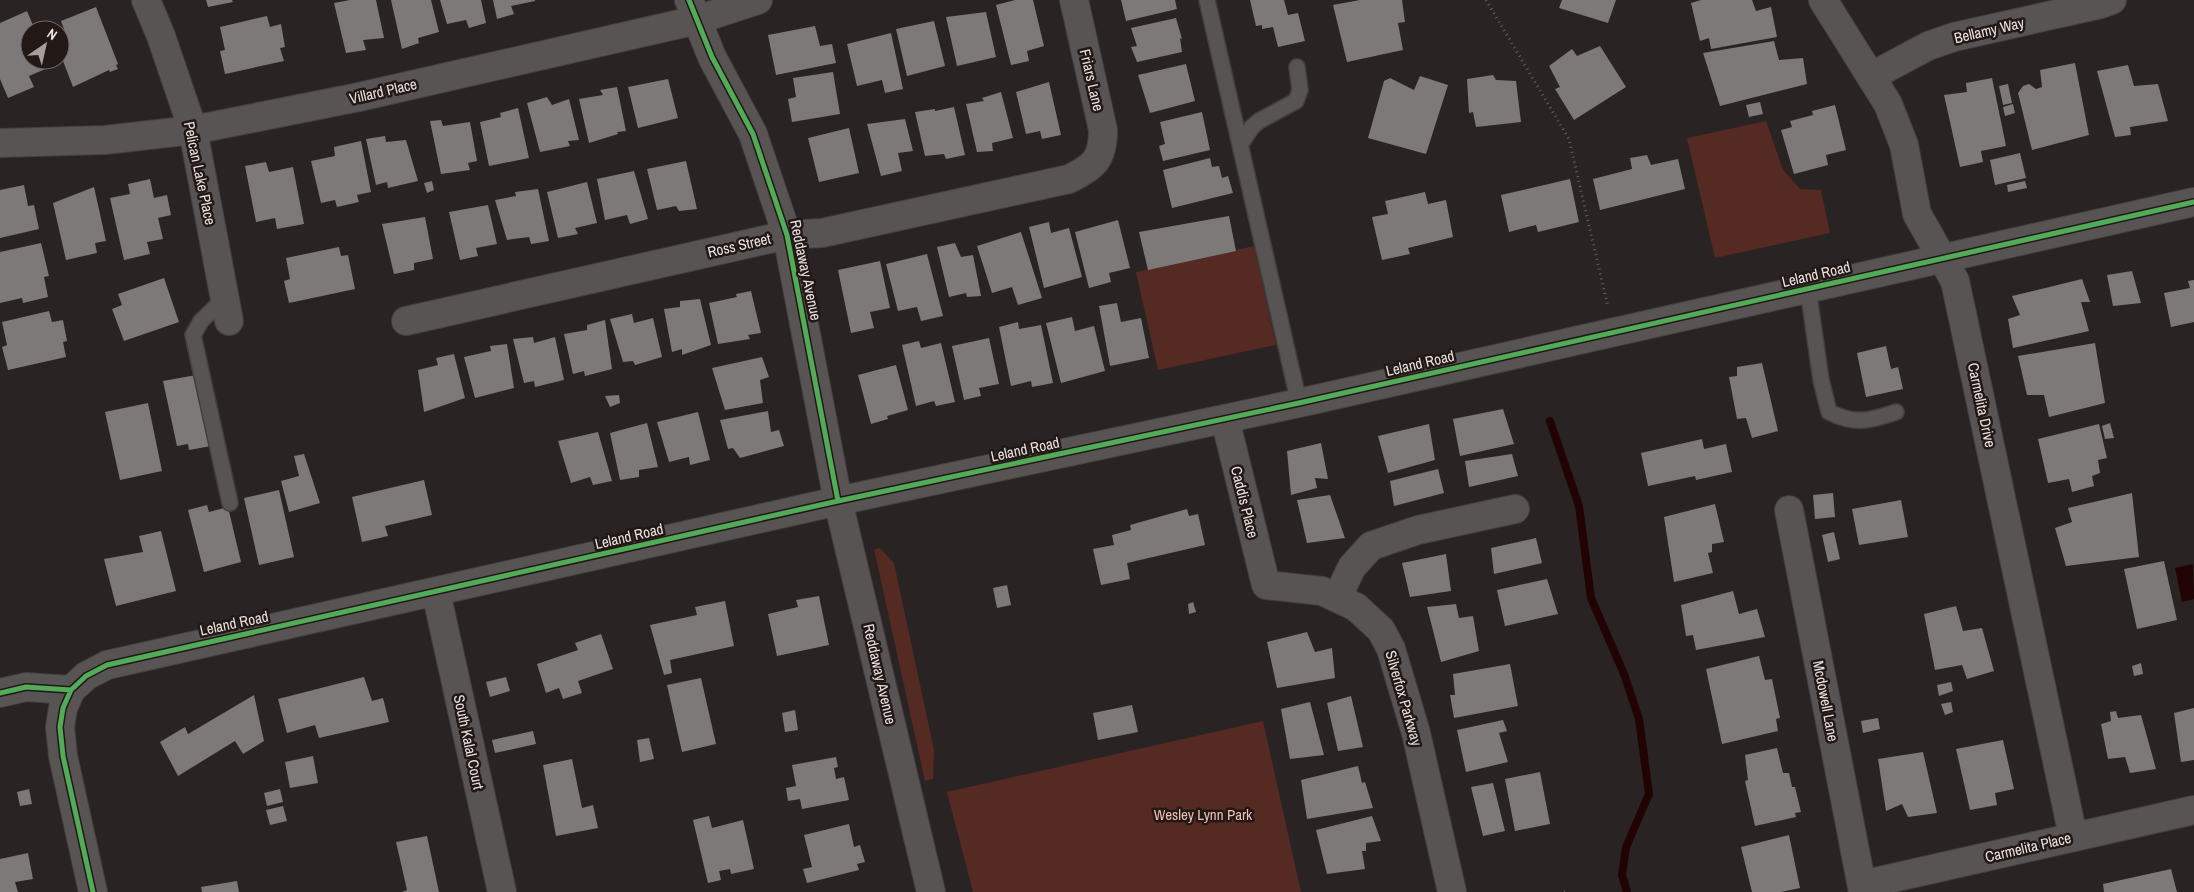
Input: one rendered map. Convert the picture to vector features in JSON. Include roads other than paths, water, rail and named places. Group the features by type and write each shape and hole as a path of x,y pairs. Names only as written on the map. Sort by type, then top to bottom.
{"street":[{"name":"Pelican Lake Place","path":"146,0 161,36 193,130 227,309"},
{"name":"Villard Place","path":"0,143 104,140 193,130 359,97 693,10 758,0"},
{"name":"Friars Lane","path":"1074,0 1103,130 1103,145 1097,160"},
{"name":"Carmelita Drive","path":"1823,0 1888,104 1904,144 1917,214 1956,281 2073,836"},
{"name":"Bellamy Way","path":"1872,76 1928,46 1954,37 2112,0"},
{"name":"Reddaway Avenue","path":"693,10 727,88 753,134 787,234 838,501 931,892"},
{"name":"Ross Street","path":"406,321 787,234 822,232 1069,179 1086,171 1097,160"},
{"name":"Leland Road","path":"70,690 86,676 107,665 838,501 1299,403 2194,202"},
{"name":"Caddis Place","path":"1225,419 1266,585"},
{"path":"1337,598 1352,567 1371,546 1418,530 1516,509"},
{"name":"Mcdowell Lane","path":"1789,510 1862,888"},
{"name":"Silverfox Parkway","path":"1266,585 1322,591 1356,607 1380,630 1391,649 1416,733 1452,892"},
{"name":"South Kalal Court","path":"436,592 502,892"},
{"path":"0,693 26,687 70,690 61,717 60,739 94,892"},
{"name":"Carmelita Place","path":"1862,888 2073,836 2194,810"}],"lane":[{"path":"1207,0 1299,403"},
{"path":"1240,145 1252,127 1259,121 1296,101 1300,90 1297,67"},
{"path":"1808,289 1821,380 1828,412 1846,421 1871,420 1896,412"},
{"path":"227,309 200,321 193,335 230,503"}],"waterway":[{"path":"1550,421 1579,506 1591,598 1624,674 1639,719 1649,794 1626,847 1622,875 1627,892"}],"park label":[{"name":"Wesley Lynn Park","path":"1203,814"}]}
